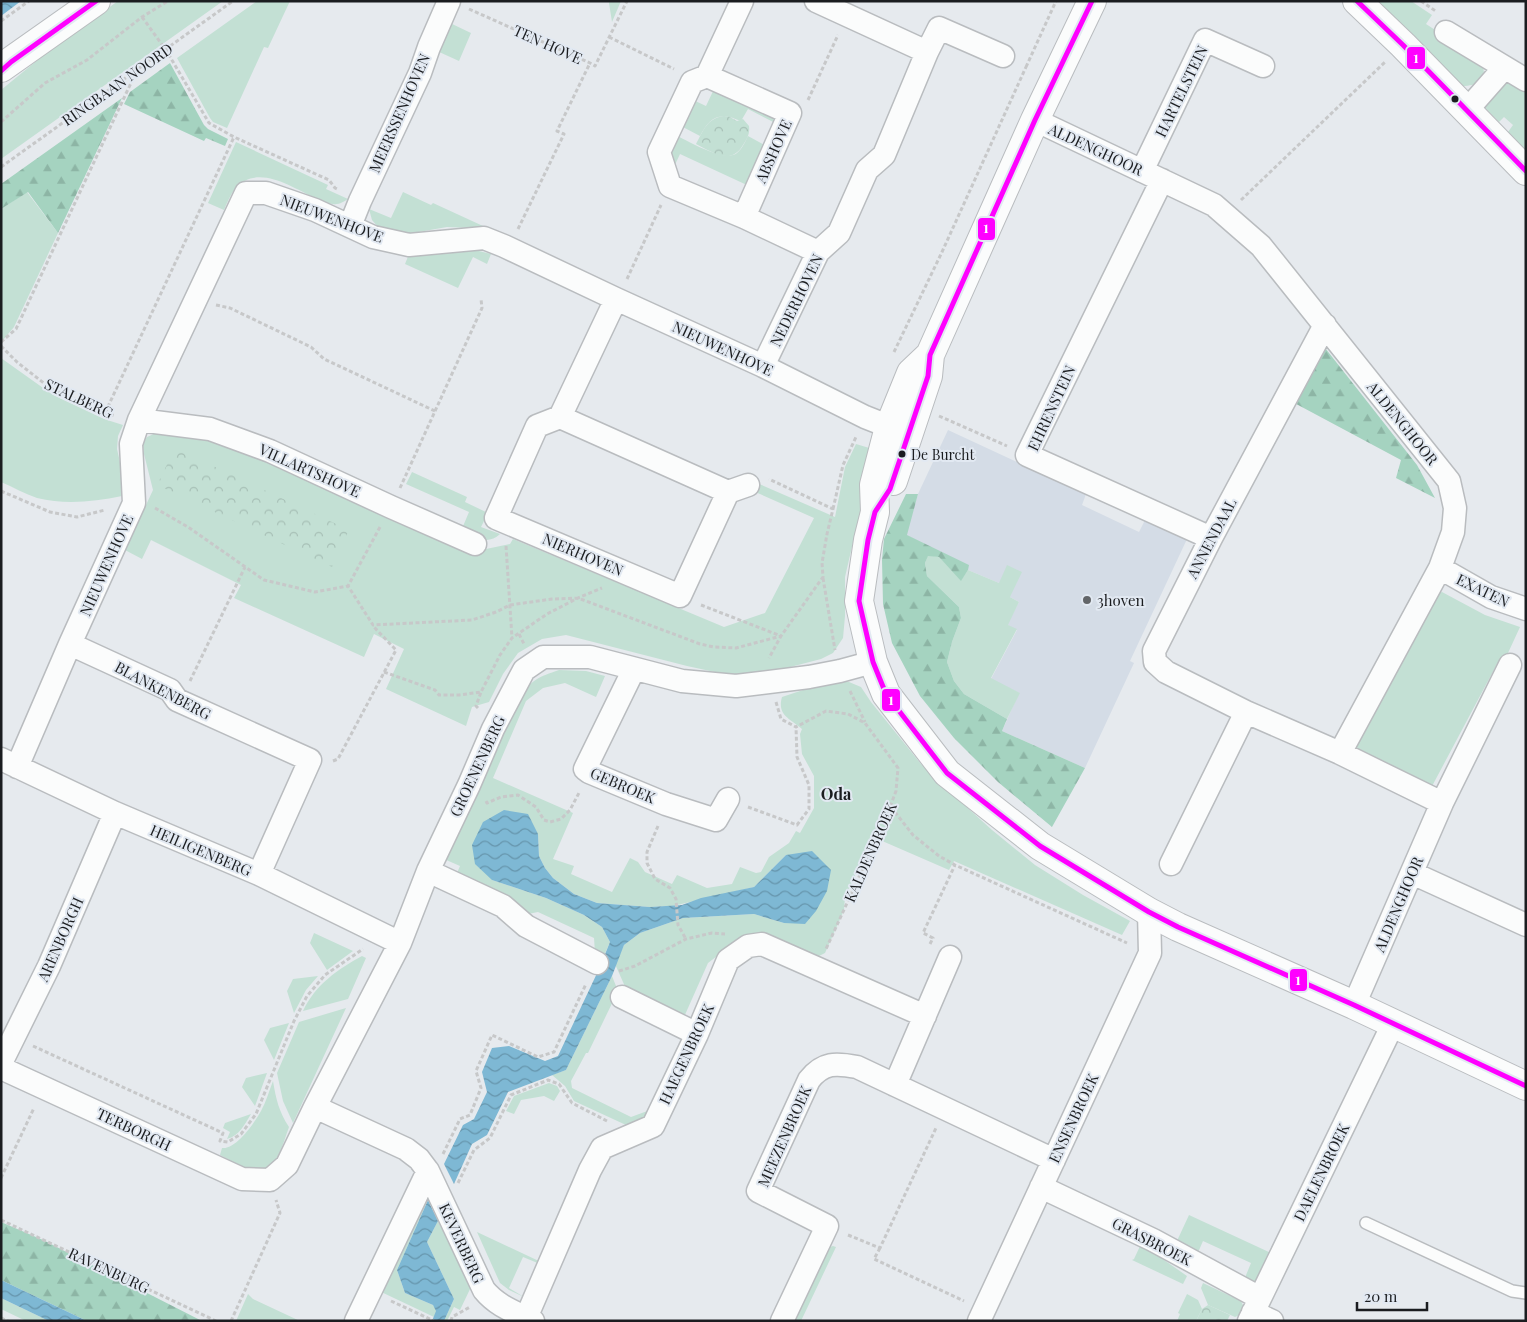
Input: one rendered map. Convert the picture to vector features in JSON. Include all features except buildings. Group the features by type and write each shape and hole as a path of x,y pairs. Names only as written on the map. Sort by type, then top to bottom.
{"street":[{"path":"4,67 96,1"},
{"path":"742,1 660,152 670,186 744,217 818,252"},
{"path":"816,1 927,52"},
{"path":"888,426 917,407 928,376 930,355 1035,120 1092,1"},
{"path":"1357,1 1403,45 1526,171"},
{"name":"MEERSSENHOVEN","path":"350,226 420,73 428,48 456,4"},
{"name":"NEDERHOVEN","path":"763,366 818,252 839,233 867,170 884,155 939,28 1003,56"},
{"path":"1446,32 1526,80"},
{"name":"HARTELSTEIN","path":"1152,176 1205,40 1263,66"},
{"path":"1467,110 1504,68"},
{"name":"ABSHOVE","path":"699,79 790,113 744,217"},
{"name":"ALDENGHOOR","path":"1035,120 1214,205 1261,246 1449,481 1455,508 1453,532 1440,568 1340,753"},
{"name":"EHRENSTEIN","path":"1152,176 1027,455 1211,538"},
{"name":"NIEUWENHOVE","path":"9,763 70,644 134,503 131,444 139,420 246,193 266,193 314,210 373,237 409,245 484,238 763,366 888,426"},
{"path":"496,518 537,426 560,417 616,299"},
{"name":"ANNENDAAL","path":"1325,324 1211,538 1154,650 1155,662 1166,672 1246,712 1340,753"},
{"path":"930,355 911,373 888,426 890,489 875,512 868,540 859,601 873,662 886,694 947,772 1040,846 1149,912 1526,1086"},
{"path":"560,417 738,489 680,596"},
{"name":"VILLARTSHOVE","path":"139,420 210,429 261,448 474,544"},
{"name":"NIERHOVEN","path":"496,518 680,596"},
{"name":"EXATEN","path":"1440,568 1491,597 1526,609"},
{"name":"BLANKENBERG","path":"70,644 170,690 177,700 310,760"},
{"name":"GROENENBERG","path":"270,1180 287,1165 392,939 428,871 469,785 493,728 524,670 543,658 590,657 682,681 736,686 840,672 873,662"},
{"name":"ALDENGHOOR","path":"1354,1005 1442,803 1510,665"},
{"name":"GEBROEK","path":"634,668 585,769 666,804 716,820 728,799"},
{"path":"1171,864 1246,712"},
{"path":"1340,753 1442,803"},
{"path":"259,874 310,760"},
{"name":"HEILIGENBERG","path":"9,763 115,813 259,874 392,939"},
{"name":"ARENBORGH","path":"1,1063 49,966 115,813"},
{"path":"428,871 503,906 526,926 606,967"},
{"path":"1412,873 1526,925"},
{"name":"ENSENBROEK","path":"982,1316 1150,953 1149,912"},
{"path":"742,949 762,944 926,1016"},
{"name":"HAEGENBROEK","path":"530,1319 590,1170 602,1148 653,1126 697,1034 728,960 742,949"},
{"path":"896,1085 950,957"},
{"path":"622,997 697,1034"},
{"name":"DAELENBROEK","path":"1259,1313 1393,1024"},
{"name":"MEEZENBROEK","path":"827,1226 758,1191 810,1080 821,1069 830,1065 841,1064 857,1067 1054,1160"},
{"name":"TERBORGH","path":"1,1068 242,1178 270,1180"},
{"name":"KEVERBERG","path":"314,1107 406,1149 419,1159 428,1170 484,1290 501,1306 530,1319"},
{"path":"356,1321 428,1170"},
{"name":"GRASBROEK","path":"1042,1187 1153,1240 1259,1313"},
{"path":"782,1321 827,1226"}],"lane":[{"path":"1366,1223 1512,1291 1526,1293"}],"path":[{"path":"1,21 29,1"},
{"path":"1,122 44,83 87,60 142,17 168,1"},
{"name":"RINGBAAN NOORD","path":"1,167 233,1"},
{"path":"590,63 595,66 627,1"},
{"path":"893,356 1056,1"},
{"name":"TEN HOVE","path":"456,4 590,63 557,131 564,134 517,232 504,246"},
{"path":"790,113 800,118 847,15"},
{"path":"142,17 166,50 209,123 234,137 329,180 335,188 360,201"},
{"path":"609,37 699,79"},
{"path":"1225,216 1403,45"},
{"path":"1003,56 1026,67"},
{"path":"1,344 16,329 137,70"},
{"path":"105,413 234,137"},
{"path":"616,299 670,186"},
{"path":"198,296 221,307 230,308 311,346 324,359 435,411"},
{"name":"STALBERG","path":"1,344 17,362 50,388 105,413 139,420"},
{"path":"917,407 1027,455"},
{"path":"833,509 843,465 888,426"},
{"path":"1,491 50,512 78,517 134,503 154,508 179,522 264,580 315,592 348,586"},
{"path":"496,518 505,531 512,638"},
{"path":"177,700 193,677 245,567"},
{"path":"384,672 435,690 439,694 460,695 481,692 500,655 512,638 547,614 578,598 632,575"},
{"path":"680,596 782,636 766,664 781,718 796,727 797,757 809,785 809,809 797,824 728,799"},
{"path":"310,760 328,764 338,758 396,650 373,625"},
{"name":"KALDENBROEK","path":"796,727 826,711 848,714 865,723 898,768 896,791 818,968"},
{"path":"469,785 488,803 518,795 536,807 544,820 550,822 561,820 570,810 589,772"},
{"path":"666,804 647,852 647,863 654,879 670,888 676,899 678,925 686,939"},
{"path":"890,806 913,835 939,856 1150,953"},
{"path":"950,957 930,946 933,938 923,933 955,865"},
{"path":"428,1170 441,1158 460,1119 470,1115 482,1088 476,1071 492,1035 538,1056 554,1052 606,967 634,966 686,939 712,934 732,934 742,949"},
{"path":"14,1038 223,1133 220,1141 228,1142 241,1134 256,1114 294,1021 307,996 324,975 392,939"},
{"path":"446,1209 474,1150 490,1138 511,1095 548,1080 560,1084 572,1103 635,1135"},
{"path":"1,1178 44,1088"},
{"path":"945,1109 874,1259 982,1316"},
{"path":"231,1321 280,1213 270,1180"},
{"name":"RAVENBURG","path":"1,1220 216,1321"},
{"path":"827,1226 880,1248"},
{"path":"370,1291 434,1321"},
{"path":"1,1318 8,1321"}],"shaded area":[{"name":"3hoven","path":"948,430 1086,494 1082,505 1139,532 1145,520 1187,539 1130,661 1134,663 1085,768 1002,731 1019,693 991,679 1017,630 1007,625 1019,602 1010,597 999,583 968,570 968,565 906,535 918,494"}],"green space":[{"path":"118,1 223,1 1,159 1,90 51,49"},
{"path":"257,1 290,1 268,48 264,47 227,128 213,122 210,118 177,58"},
{"path":"610,1 621,1 612,22 609,3"},
{"path":"1377,1 1411,1 1432,15 1426,24 1481,60 1484,72 1481,80 1472,85 1460,86"},
{"path":"450,23 471,33 459,61 437,51"},
{"path":"170,63 204,125 228,139 225,146 206,138 204,141 124,104 130,92"},
{"path":"1514,80 1526,87 1526,150 1508,132 1513,125 1504,117 1499,122 1484,107 1498,82"},
{"path":"715,87 775,115 779,125 748,109 741,121 721,117 709,122 700,136 679,125 691,99 706,106"},
{"path":"122,98 58,233 28,192 1,209 1,184"},
{"path":"724,116 737,121 743,119 749,126 748,136 743,145 733,155 727,156 715,153 696,144 703,130 713,119"},
{"path":"675,135 706,150 724,155 737,153 748,136 768,147 749,186 680,154 673,169 666,154"},
{"path":"236,142 328,185 326,189 348,199 339,204 328,203 285,183 264,178 253,178 244,181 233,191 224,210 208,203"},
{"path":"27,192 58,233 14,327 3,340 1,338 1,209"},
{"path":"403,192 431,205 433,203 483,226 481,229 447,227 407,234 378,227 372,220 369,209 391,218"},
{"path":"467,248 491,254 487,264 473,257 458,288 405,264 409,254"},
{"path":"1318,339 1417,465 1435,498 1396,478 1401,460 1285,398"},
{"path":"1,358 53,395 104,419 123,425 118,436 117,449 125,484 122,496 90,501 48,500 28,495 1,482"},
{"path":"156,433 206,437 473,546 486,549 510,544 513,539 724,627 765,613 814,518 753,491 757,483 835,517 845,467 856,444 876,450 845,577 843,638 833,653 821,659 771,672 744,676 687,666 566,635 542,639 518,653 503,674 489,702 472,707 466,726 386,689 404,649 374,634 364,657 234,598 241,585 151,540 142,559 125,550 153,490 143,443 147,437"},
{"path":"175,448 349,530 332,567 157,485"},
{"path":"412,472 467,497 465,502 488,513 481,527 500,534 495,538 486,540 476,538 461,531 469,512 406,484"},
{"path":"906,494 918,494 907,535 969,565 961,581 939,557 928,556 925,563 927,576 959,607 961,618 947,662 954,681 964,694 1007,719 1002,731 1085,768 1052,827 998,782 954,738 920,696 892,643 883,604 882,560 884,539"},
{"path":"928,555 939,557 961,580 968,570 999,583 1007,565 1022,572 1010,597 1019,602 1008,625 1017,629 991,678 1020,693 1007,719 964,694 954,681 947,662 961,618 959,607 927,576 925,563"},
{"path":"1442,592 1485,615 1520,627 1502,666 1497,664 1430,790 1352,750 1430,595"},
{"path":"559,670 586,671 605,676 596,697 565,683 543,688 526,701 493,778 573,813 553,859 574,866 571,874 612,892 630,858 638,862 645,872 672,884 677,875 707,888 732,884 740,867 756,873 761,872 769,857 789,843 796,831 800,833 814,808 814,776 802,754 800,734 802,729 785,716 781,708 782,697 815,686 838,681 849,682 861,687 921,764 992,830 1035,865 1130,921 1122,935 954,861 949,870 873,837 845,897 844,910 825,953 815,958 742,937 708,963 684,1017 627,991 615,964 624,945 640,933 683,918 754,914 784,923 786,855 754,887 673,906 650,907 597,903 574,894 553,878 539,856 538,834 492,880 546,898 584,915 602,927 610,942 603,958 595,953 594,938 538,912 528,914 457,873 460,866 444,859 519,699 536,680"},
{"path":"314,933 353,951 327,970 310,943"},
{"path":"362,956 366,958 348,999 303,1011 314,993 328,979 344,966"},
{"path":"318,976 306,990 294,1013 287,991 293,979"},
{"path":"612,976 618,991 588,1053 586,1053 571,1081 572,1088 631,1117 650,1110 646,1118 626,1125 574,1101 565,1086 552,1075 566,1070"},
{"path":"346,1008 293,1123 283,1101 277,1073 299,1022"},
{"path":"289,1023 274,1060 264,1040 270,1028"},
{"path":"267,1073 255,1106 242,1087 246,1078"},
{"path":"273,1081 278,1105 289,1127 281,1149 273,1163 260,1171 252,1170 220,1155 222,1148 233,1145 254,1122 263,1108"},
{"path":"549,1083 557,1086 560,1091 554,1101 544,1096 521,1100 514,1114 506,1111 514,1096"},
{"path":"251,1114 244,1126 227,1139 230,1132 223,1128 225,1123"},
{"path":"419,1198 428,1200 397,1270 405,1293 433,1305 437,1311 434,1317 377,1290"},
{"path":"1189,1215 1271,1253 1259,1279 1250,1283 1244,1280 1251,1263 1203,1241 1196,1257 1176,1243"},
{"path":"438,1221 471,1287 460,1310 454,1307 447,1321 444,1321 454,1299 427,1242"},
{"path":"1,1222 43,1240 202,1321 87,1321 1,1280"},
{"path":"477,1232 541,1262 540,1264 523,1257 509,1288 524,1297 509,1290 500,1283"},
{"path":"1141,1244 1187,1276 1183,1284 1132,1260"},
{"path":"836,1247 801,1321 790,1321 823,1249"},
{"path":"1203,1283 1241,1301 1246,1312 1235,1317 1208,1305 1201,1288"},
{"path":"248,1294 253,1299 300,1321 236,1321"},
{"path":"1187,1294 1198,1300 1202,1309 1196,1321 1177,1321 1180,1314 1178,1313"},
{"path":"1,1298 49,1321 26,1321 1,1309"},
{"path":"1208,1305 1230,1315 1227,1321 1196,1321 1202,1309"}],"water":[{"path":"1,1 21,1 1,16"},
{"path":"504,810 528,814 538,834 539,856 545,868 553,878 574,894 597,903 650,907 682,905 701,898 754,887 786,855 812,851 831,870 827,891 816,911 805,924 784,923 754,914 683,918 640,933 624,945 612,976 566,1070 508,1092 487,1135 472,1144 454,1184 444,1164 463,1125 474,1119 487,1092 482,1072 492,1048 509,1046 545,1061 558,1056 610,942 602,927 584,915 546,898 492,880 475,864 472,845 483,822"},
{"path":"428,1200 438,1221 427,1242 454,1299 444,1321 432,1321 436,1311 433,1305 405,1293 397,1270"},
{"path":"1,1280 87,1321 49,1321 1,1298"}],"transit line":[{"name":"1","path":"1,71 96,1"},
{"name":"1","path":"1092,1 1035,120 930,355 928,376 890,489 875,512 868,540 859,601 873,662 886,694 947,773 1040,846 1149,912 1178,927 1354,1005 1526,1086"},
{"name":"1","path":"1357,1 1403,45 1526,171"}],"place":[{"name":"De Burcht","path":"902,454"},
{"name":"3hoven","path":"1087,600"}],"district":[{"name":"Oda","path":"836,793"}]}
